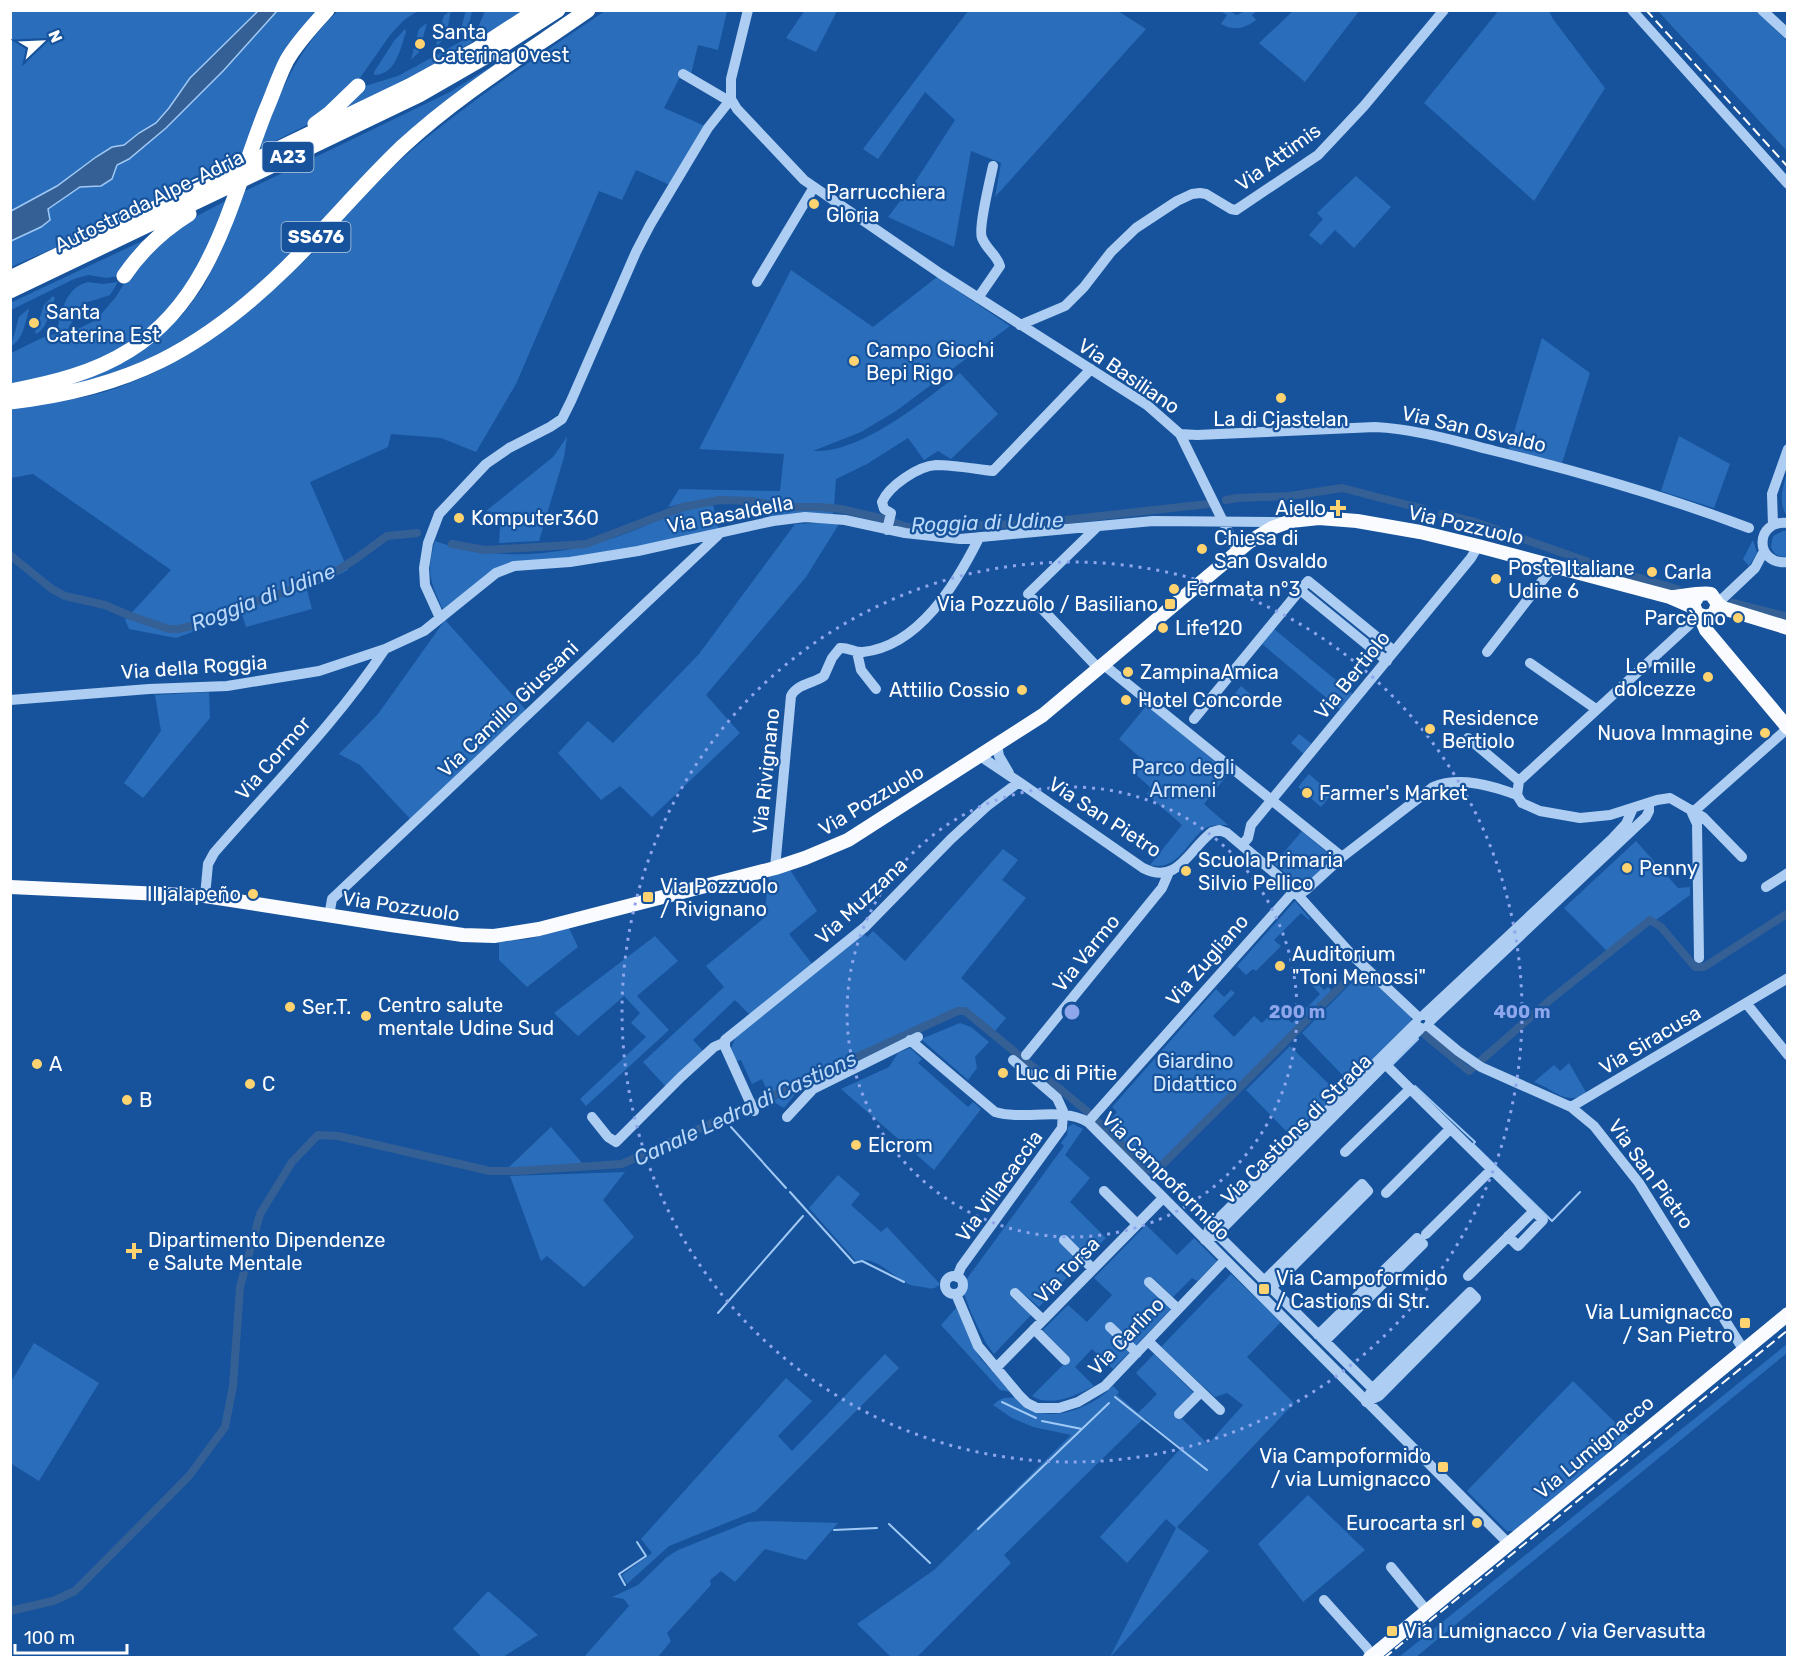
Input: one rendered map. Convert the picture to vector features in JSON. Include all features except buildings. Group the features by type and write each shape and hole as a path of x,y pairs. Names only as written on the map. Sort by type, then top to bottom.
{"highway":[{"path":"10,391 54,382 100,366 130,351 155,332 187,299 205,270 286,62 300,40 327,10"},
{"name":"Autostrada Alpe-Adria","path":"10,278 409,86 477,49 537,10"},
{"name":"Autostrada Alpe-Adria","path":"10,291 419,94 485,57 558,10"},
{"name":"SS676","path":"10,402 53,396 123,378 182,351 214,331 287,267 366,183 448,108 588,10"},
{"path":"258,159 272,145 320,121 358,86"},
{"path":"124,276 147,247 174,224 253,182 276,163"}],"main road":[{"name":"Via Pozzuolo","path":"10,887 205,896 458,934 494,936 539,929 774,867 805,858 848,840 997,745 1043,715 1263,533 1286,523 1310,519 1331,518 1410,531 1478,546 1703,607 1723,608 1788,628"},
{"path":"1703,607 1706,630 1788,728"},
{"name":"Via Lumignacco","path":"1372,1657 1743,1348 1788,1314"}],"street":[{"path":"440,618 425,585 424,568 429,539 439,514 486,464 509,448 562,419 650,225 708,128 731,99 731,79 748,10"},
{"name":"Via Attimis","path":"1020,325 1065,306 1084,287 1111,252 1136,228 1177,201 1200,193 1236,210 1318,155 1364,106 1444,10"},
{"path":"1632,10 1788,184"},
{"path":"1762,10 1788,34"},
{"path":"683,74 724,98 731,99"},
{"name":"Via Basiliano","path":"731,99 737,109 788,164 814,187 978,298 1147,405 1180,434 1238,552"},
{"path":"978,298 1000,266 998,258 986,246 981,235 993,166"},
{"path":"758,282 814,187"},
{"path":"889,523 891,513 882,506 887,493 906,477 934,465 993,471 1091,369"},
{"name":"Via San Osvaldo","path":"1180,434 1375,427 1402,429 1519,457 1676,502 1749,528 1777,525"},
{"path":"1755,568 1763,547 1777,525 1772,505 1773,487 1788,449"},
{"name":"Via Basaldella","path":"440,618 496,573 508,567 605,557 773,521 805,517 889,523 934,537 979,538 1153,521 1223,521"},
{"name":"Via Pozzuolo","path":"1223,521 1286,523"},
{"path":"1096,528 1028,594 1102,667 1342,857"},
{"name":"Via San Osvaldo","path":"1749,528 1774,561"},
{"name":"Via Camillo Giussani","path":"329,916 332,899 720,532"},
{"name":"Via Rivignano","path":"774,867 792,694 799,687 824,676 832,658 840,648 857,652 890,644 909,632 922,621 952,585 968,561 979,538"},
{"name":"Via Bertiolo","path":"1242,845 1248,838 1251,825 1471,558 1478,546"},
{"path":"1517,795 1519,781 1703,607 1731,590 1755,568 1774,561 1788,562"},
{"path":"1487,652 1553,567"},
{"path":"1194,719 1308,581 1394,651"},
{"path":"1300,590 1387,661"},
{"name":"Via della Roggia","path":"10,700 149,689 202,688 254,683 319,671 385,649 424,631 440,618"},
{"name":"Via Cormor","path":"205,896 208,864 214,853 345,704 385,649"},
{"path":"857,652 861,670 876,689"},
{"path":"1530,663 1596,709"},
{"path":"1699,958 1696,824 1692,813 1788,728"},
{"path":"1468,738 1519,781"},
{"path":"997,745 999,756 1015,779"},
{"name":"Via San Pietro","path":"980,756 1143,868 1154,873 1169,872 1184,862 1212,832 1220,830 1232,837 1294,891 1352,955 1445,1042 1477,1065 1571,1107 1594,1126 1639,1183 1743,1348"},
{"name":"Via Muzzana","path":"592,1117 608,1137 616,1142 714,1047 723,1043 865,927 951,839 1015,779"},
{"name":"Via Zugliano","path":"1088,1122 1294,891 1307,889 1342,857 1426,791 1439,784 1460,782 1490,786 1517,795 1528,807 1580,818 1610,815 1648,802 1670,798 1692,813 1703,817 1742,857"},
{"name":"Via Castions di Strada","path":"1423,1022 1646,817 1649,811 1648,802"},
{"name":"Via Castions di Strada","path":"1205,1240 1423,1022 1626,824 1633,808"},
{"path":"1610,815 1617,825 1614,836"},
{"name":"Via Bertiolo","path":"1232,837 1238,830 1251,825"},
{"name":"Via Varmo","path":"1026,1055 1162,888 1169,872"},
{"path":"1766,887 1788,873"},
{"name":"Via Siracusa","path":"1571,1107 1788,978"},
{"path":"1746,1003 1788,1055"},
{"name":"Via Campoformido","path":"787,1117 813,1089 914,1039 995,1112 1012,1115 1063,1114 1088,1122 1509,1544"},
{"path":"723,1043 752,1107"},
{"path":"1013,1060 1057,1098 1063,1114"},
{"path":"1383,1062 1534,1211 1468,1276"},
{"path":"1345,1152 1410,1089"},
{"name":"Via Villacaccia","path":"956,1294 963,1286 957,1277 962,1267 1058,1136 1062,1128 1063,1114"},
{"path":"1386,1194 1450,1129"},
{"path":"1426,1234 1492,1169"},
{"path":"1362,1184 1368,1191 1268,1284 1362,1184"},
{"path":"1104,1191 1137,1224"},
{"name":"Via Torsa","path":"996,1368 1163,1198"},
{"name":"Via Campoformido","path":"1214,1231 1376,1392"},
{"path":"1417,1238 1423,1244 1321,1338 1417,1238"},
{"path":"1064,1240 1093,1269"},
{"name":"Via Carlino","path":"956,1294 972,1335 996,1368 1027,1403 1044,1409 1059,1408 1078,1402 1101,1389 1225,1260"},
{"path":"1149,1282 1178,1309"},
{"path":"1200,1285 1210,1294"},
{"path":"1366,1402 1470,1292 1476,1298 1376,1392"},
{"path":"1015,1293 1043,1320"},
{"path":"1110,1327 1137,1353"},
{"path":"1034,1329 1065,1360"},
{"path":"1149,1341 1220,1410"},
{"path":"1179,1414 1202,1392"},
{"path":"1391,1567 1427,1611"},
{"name":"Via Lumignacco","path":"1324,1600 1372,1657"}],"green space":[{"path":"466,10 472,11 471,18 460,33"},
{"path":"805,10 837,11 816,52 786,38"},
{"path":"1499,10 1549,11 1605,88 1534,201 1424,103"},
{"path":"11,11 320,11 244,155 79,237 11,267"},
{"path":"338,11 418,11 404,20 390,35 355,85 311,123 259,149 290,75 311,41"},
{"path":"451,11 445,35 436,46 444,15"},
{"path":"485,11 526,11 431,66 341,112 365,86 398,76 471,36 477,30"},
{"path":"605,11 727,11 718,50 698,45 689,82 680,77 664,108 705,126 670,185 636,170 622,200 599,191 516,384 476,452 441,438 391,434 388,447 310,482 348,570 307,590 312,609 246,627 242,614 176,638 129,629 125,620 171,570 33,474 11,478 11,408 64,401 117,388 173,363 223,332 246,314 313,252 386,174 421,142 498,84"},
{"path":"968,11 1118,11 1146,29 995,197 1001,163 971,151 954,247 888,217 917,179 955,120 925,92 878,159 863,149"},
{"path":"1220,11 1229,11 1237,15 1245,11 1257,11 1252,15 1256,20 1243,27 1230,28 1221,24 1227,15"},
{"path":"1293,11 1359,11 1305,82 1259,43"},
{"path":"1658,11 1756,11 1787,41 1787,151"},
{"path":"567,19 457,98 231,312 155,359 91,382 11,396 159,336 184,313 203,287 219,256 245,191 450,92"},
{"path":"427,23 419,52 411,60 419,29"},
{"path":"405,29 402,46 392,66 381,74 374,75 394,41"},
{"path":"1356,176 1391,207 1354,248 1335,230 1321,245 1309,235 1323,219 1317,213"},
{"path":"229,199 220,229 173,310 105,359 11,387 11,353 48,335 72,332 96,320 115,298 136,265 184,223"},
{"path":"155,235 118,276 107,278 88,275 74,279 11,310 10,303"},
{"name":"Campo Giochi Bepi Rigo","path":"791,270 873,327 937,277 1010,326 896,411 861,432 813,451 831,450 871,435 910,411 960,373 998,414 951,459 938,451 924,460 908,438 867,464 836,479 834,506 783,505 767,501 728,498 668,507 679,489 780,491 784,454 699,449"},
{"path":"88,282 103,284 118,282 110,295 82,304 68,329 57,331 63,308 70,294 74,289"},
{"path":"53,296 55,298 46,323 36,334 44,305"},
{"path":"28,309 21,335 11,346 19,317"},
{"path":"1542,338 1590,373 1562,463 1509,449"},
{"path":"1679,436 1730,464 1714,508 1661,491"},
{"path":"567,437 564,457 539,541 499,543 501,513 486,511 553,457"},
{"path":"1787,471 1787,516 1782,500"},
{"path":"713,505 719,529 583,557 522,562 443,610 432,584 430,569 435,541 483,552 533,554 558,551 607,540 681,512"},
{"path":"833,510 833,514 819,513 769,518 770,511"},
{"path":"795,524 839,524 806,577 706,695 740,733 652,817 620,786 601,800 558,753 588,721 613,743 699,654"},
{"path":"1787,531 1787,556 1777,555 1771,546 1773,536"},
{"path":"1753,540 1757,553 1749,566 1743,559"},
{"path":"445,620 525,709 524,716 412,821 360,765 339,754 378,714"},
{"path":"1274,629 1354,695 1341,710 1262,644"},
{"path":"1241,686 1255,698 1247,708 1233,696"},
{"path":"209,692 210,718 143,798 124,783 161,731 155,695"},
{"name":"Parco degli Armeni","path":"1147,705 1229,773 1204,804 1228,825 1207,827 1174,860 1159,866 1150,865 1182,825 1147,794 1151,788 1132,771 1142,759 1119,739"},
{"path":"1299,734 1312,744 1304,754 1291,743"},
{"path":"1309,774 1332,794 1321,807 1298,787"},
{"path":"1302,831 1330,855 1330,865 1305,883 1295,881 1274,864"},
{"path":"1636,841 1678,888 1690,887 1690,895 1656,920 1650,918 1607,951 1564,908"},
{"path":"1003,849 1018,860 1002,880 1026,898 961,978 1006,1018 995,1031 964,1007 835,1065 821,1067 805,1074 799,1082 770,1096 762,1079 752,1084 741,1060 736,1061 731,1049 735,1038 863,933 867,937 873,931 905,961"},
{"path":"790,870 817,911 789,934 813,965 750,1015 735,1000 693,1040 705,1053 667,1088 643,1062 724,987 706,966 764,918 769,876"},
{"path":"1295,901 1310,919 1301,913 1274,940 1281,946 1256,971 1253,969 1246,975 1237,966"},
{"path":"569,928 578,947 527,987 499,960 499,942 529,939"},
{"path":"655,936 678,961 637,996 669,1030 586,1106 580,1099 646,1037 631,1023 640,1013 624,996 578,1036 554,1013"},
{"path":"1362,972 1411,1017 1411,1021 1350,1083 1302,1033"},
{"name":"Giardino Didattico","path":"1310,976 1324,990 1328,987 1333,991 1157,1169 1149,1169 1105,1125 1117,1112 1112,1107 1216,989 1224,997 1231,990 1235,993 1213,1016 1234,1037 1254,1016 1262,1023 1276,1009 1292,1023 1320,994 1306,979"},
{"path":"960,1023 971,1027 989,1042 975,1057 977,1068 968,1080 921,1039"},
{"path":"1290,1046 1339,1094 1322,1113 1318,1109 1291,1136 1246,1090"},
{"path":"910,1048 922,1059 918,1063 968,1107 973,1102 981,1109 934,1170 841,1089 889,1067 898,1053"},
{"path":"1569,1063 1587,1094 1572,1098 1565,1097 1534,1082 1554,1065 1560,1071"},
{"path":"801,1087 784,1108 772,1101"},
{"path":"1073,1124 1083,1129 1065,1155 1090,1178 1070,1202 1106,1238 1088,1256 1067,1236 1060,1243 1080,1264 1039,1307 1017,1288 1010,1296 1031,1315 994,1354 972,1315 964,1294 967,1286 966,1280 1064,1146 1061,1143 1067,1135 1068,1127"},
{"path":"551,1127 583,1164 507,1169"},
{"path":"625,1172 603,1200 634,1237 584,1287 547,1256 541,1261 510,1176"},
{"path":"838,1175 860,1194 851,1205 881,1232 887,1227 940,1284 932,1288 910,1285 871,1261 856,1261 809,1208"},
{"path":"1146,1225 1177,1255 1194,1238 1217,1261 1197,1281 1192,1278 1173,1297 1152,1277 1145,1284 1171,1309 1113,1369 1092,1349 1075,1367 1094,1386 1064,1399 1047,1401 1032,1396 1070,1358 1043,1330 1068,1305 1087,1322 1112,1295 1094,1278"},
{"path":"1231,1274 1281,1322 1247,1357 1294,1403 1177,1527 1209,1551 1110,1657 1176,1528 1166,1519 1127,1563 1100,1537 1181,1448 1144,1418 1004,1555 1011,1563 917,1657 891,1657 857,1624 934,1570 1071,1435 1033,1427 1012,1418 993,1405 1000,1399 1015,1398 1026,1407 1039,1412 1065,1413 1091,1403 1113,1386 1119,1392 1117,1395 1138,1413 1157,1394 1136,1373 1154,1354 1195,1394 1176,1413 1208,1444 1243,1405 1227,1393 1215,1397 1161,1347"},
{"path":"956,1308 979,1357 1011,1392 1000,1390 941,1325"},
{"path":"34,1343 99,1383 39,1481 10,1463 11,1382"},
{"path":"1787,1344 1787,1353 1416,1657 1399,1657"},
{"path":"885,1354 899,1368 756,1511 669,1546 627,1584 622,1575 652,1553 641,1539 786,1378 812,1401 778,1436 792,1451"},
{"path":"1573,1381 1630,1437 1515,1531 1507,1531 1467,1491"},
{"path":"1308,1495 1365,1550 1303,1602 1258,1544"},
{"path":"748,1522 838,1523 806,1560 765,1549 735,1582 721,1571 710,1580 711,1585 667,1633 671,1641 658,1657 584,1657 629,1606 624,1599 612,1597 638,1585 667,1557 678,1550"},
{"path":"488,1591 538,1635 503,1657 482,1657 453,1629"}],"shaded area":[{"path":"258,11 277,11 224,70 166,128 129,159 117,165 112,179 101,186 80,187 48,209 50,220 41,227 11,241 11,211 57,186 96,157 112,147 124,145 156,123 190,78"}],"waterway":[{"name":"Roggia di Udine","path":"1226,500 1290,496 1342,488 1424,509"},
{"name":"Roggia di Udine","path":"452,544 485,550 586,544 683,507 720,500 752,501 783,507 841,509 907,527 1029,524 1208,504"},
{"name":"Roggia di Udine","path":"1442,514 1475,522 1603,567 1677,589"},
{"name":"Roggia di Udine","path":"10,555 52,589 65,596 105,605 169,629 178,629 196,625 242,605 274,596 333,573 387,536 417,533"},
{"name":"Roggia di Udine","path":"1733,603 1788,617"},
{"name":"Canale Ledra di Castions","path":"1424,1034 1469,1071 1550,1000 1650,920 1661,927 1695,967 1704,967 1788,913"},
{"name":"Canale Ledra di Castions","path":"1098,1122 1149,1170 1157,1170 1353,974"},
{"name":"Canale Ledra di Castions","path":"10,1611 53,1601 75,1591 189,1476 225,1427 233,1386 240,1287 260,1214 292,1162 318,1135 338,1136 490,1171 622,1164 958,1011 965,1011 1088,1112"},
{"path":"1392,1065 1418,1039"},
{"name":"Canale Ledra di Castions","path":"800,1083 815,1072 833,1068"},
{"path":"1415,1086 1475,1142 1473,1144 1552,1221 1580,1192"},
{"path":"731,1127 786,1188"},
{"path":"790,1192 854,1263 862,1261 904,1282"},
{"path":"718,1313 803,1216"},
{"path":"1115,1397 1207,1470"},
{"path":"1002,1402 1036,1418"},
{"path":"978,1529 1109,1403"},
{"path":"1042,1421 1082,1429"},
{"path":"889,1524 930,1563"},
{"path":"834,1530 877,1528"},
{"path":"625,1585 619,1574 646,1556 637,1542"}],"railway":[{"path":"1646,10 1788,167"},
{"path":"1384,1658 1788,1330"}],"place":[{"name":"Santa Caterina Ovest","path":"420,44"},
{"name":"Parrucchiera Gloria","path":"814,204"},
{"name":"Santa Caterina Est","path":"34,323"},
{"name":"Campo Giochi Bepi Rigo","path":"854,361"},
{"name":"La di Cjastelan","path":"1281,398"},
{"name":"Aiello","path":"1338,508"},
{"name":"Komputer360","path":"459,518"},
{"name":"Chiesa di San Osvaldo","path":"1202,549"},
{"name":"Carla","path":"1652,572"},
{"name":"Poste Italiane Udine 6","path":"1496,579"},
{"name":"Fermata n°3","path":"1174,589"},
{"name":"Via Pozzuolo / Basiliano","path":"1170,604"},
{"name":"Parcè no","path":"1738,618"},
{"name":"Life120","path":"1163,628"},
{"name":"ZampinaAmica","path":"1128,672"},
{"name":"Le mille dolcezze","path":"1708,677"},
{"name":"Attilio Cossio","path":"1022,690"},
{"name":"Hotel Concorde","path":"1126,700"},
{"name":"Residence Bertiolo","path":"1430,729"},
{"name":"Nuova Immagine","path":"1765,733"},
{"name":"Farmer's Market","path":"1307,793"},
{"name":"Penny","path":"1627,868"},
{"name":"Scuola Primaria Silvio Pellico","path":"1186,871"},
{"name":"Il jalapeño","path":"253,894"},
{"name":"Via Pozzuolo / Rivignano","path":"648,897"},
{"name":"Auditorium \"Toni Menossi\"","path":"1280,966"},
{"name":"Ser.T.","path":"290,1007"},
{"name":"Centro salute mentale Udine Sud","path":"366,1016"},
{"name":"A","path":"37,1064"},
{"name":"Luc di Pitie","path":"1003,1073"},
{"name":"C","path":"250,1084"},
{"name":"B","path":"127,1100"},
{"name":"Elcrom","path":"856,1145"},
{"name":"Dipartimento Dipendenze e Salute Mentale","path":"134,1251"},
{"name":"Via Campoformido / Castions di Str.","path":"1264,1289"},
{"name":"Via Lumignacco / San Pietro","path":"1745,1323"},
{"name":"Via Campoformido / via Lumignacco","path":"1443,1467"},
{"name":"Eurocarta srl","path":"1477,1523"},
{"name":"Via Lumignacco / via Gervasutta","path":"1392,1631"}]}
